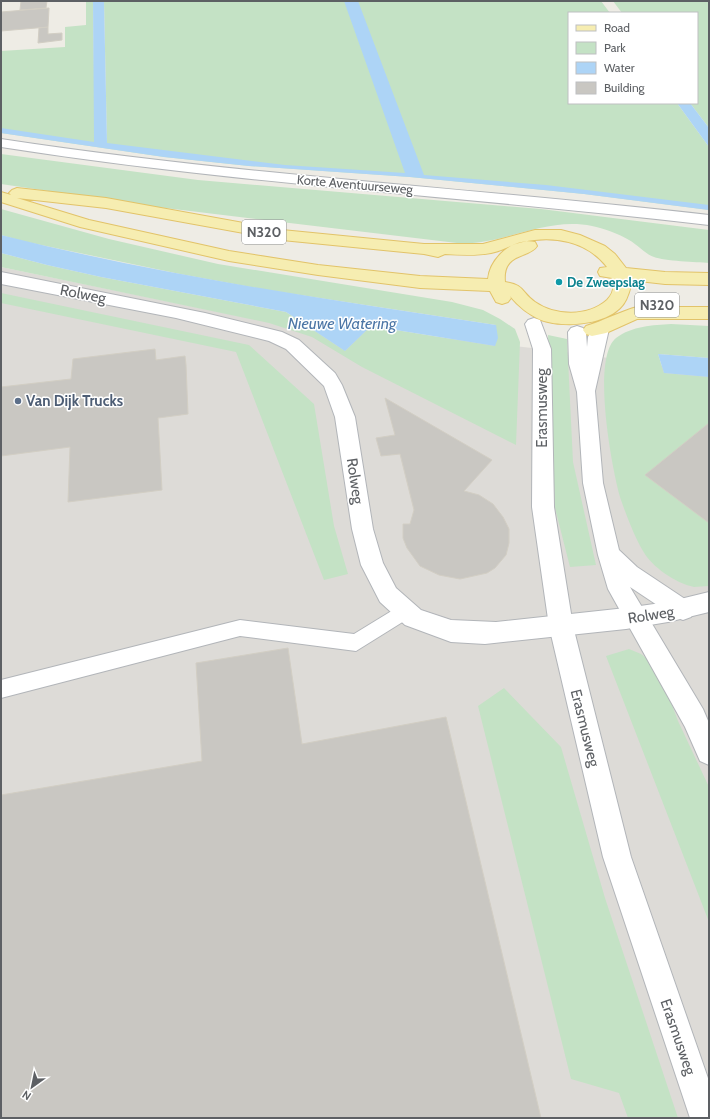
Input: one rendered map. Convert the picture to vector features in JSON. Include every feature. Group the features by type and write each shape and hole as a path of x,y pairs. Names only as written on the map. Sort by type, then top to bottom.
{"main road":[{"name":"N320","path":"1,191 106,204 282,235 424,249 486,259 505,258 524,247 536,244 562,245 585,255 594,262 600,270 616,267 665,278 705,279"},
{"name":"N320","path":"1,197 28,207 86,224 229,256 318,270 499,292 514,289 519,298 538,312 578,326 600,329 618,310 622,289 616,267 601,251 572,237 538,234 522,236 490,248 424,249"},
{"path":"499,292 495,276 498,266 505,258"},
{"name":"N320","path":"499,292 514,312 534,324 562,331 578,326 600,314 618,310 637,313 705,313"}],"street":[{"name":"Korte Aventuurseweg","path":"1,143 64,154 214,172 605,207 709,220"},
{"name":"Rolweg","path":"1,278 203,318 287,341 332,383 346,420 364,540 378,577 392,600 403,612 420,621 450,630 485,633 636,619 683,610 709,602"},
{"name":"Erasmusweg","path":"534,324 542,349 543,507 561,626 616,857 706,1118"},
{"path":"578,326 578,364 586,392 593,483 609,555 619,589 694,718 709,752"},
{"path":"586,392 593,366 596,337 600,329"},
{"path":"609,555 630,574 683,610"}],"lane":[{"path":"1,689 240,628 356,643 403,612"}],"shaded area":[{"path":"1,267 224,313 558,351 709,372 709,1118 1,1118"}],"green space":[{"path":"86,1 93,1 95,142 107,143 104,1 601,1 609,12 568,12 568,104 678,104 709,147 709,210 584,194 410,177 249,166 164,157 1,133 1,51 65,47 65,27 86,25"},
{"path":"613,1 709,1 709,128 691,104 698,104 698,12 621,12"},
{"path":"1,154 198,180 541,209 709,230 709,263 654,257 616,233 592,226 575,224 541,228 474,243 457,243 157,207 1,184"},
{"path":"1,209 109,239 218,264 452,302 483,310 515,329 520,342 516,445 362,367 312,337 269,323 1,267 1,253 101,277 286,312 345,351 371,326 495,346 496,325 261,289 180,274 22,241 1,235"},
{"path":"1,293 249,345 314,404 334,526 348,574 324,580 236,352 1,303"},
{"path":"671,324 709,326 709,358 658,354 664,373 709,377 709,586 694,587 679,582 665,574 647,557 640,546 627,517 620,497 612,463 604,390 605,367 609,349 616,338 629,331 650,326"},
{"path":"548,335 567,339 573,462 596,565 570,567 555,508"},
{"path":"629,649 641,654 655,665 663,681 678,721 709,787 709,922 606,656"},
{"path":"504,688 561,747 605,898 678,1118 628,1118 619,1093 571,1079 478,706"}],"water":[{"path":"93,1 104,1 107,143 285,165 405,173 344,1 358,1 424,175 546,185 709,205 709,210 584,194 410,177 249,166 164,157 1,133 1,128 94,142"},
{"path":"678,104 691,104 709,128 709,147"},
{"name":"Nieuwe Watering","path":"1,235 62,250 186,275 496,325 498,338 495,346 371,326 345,351 286,312 101,277 1,253"},
{"path":"658,354 709,358 709,377 664,373"}],"building":[{"path":"21,1 47,1 46,8 20,10"},
{"path":"49,8 48,27 1,31 1,12"},
{"path":"48,27 48,34 62,33 62,40 38,43 39,28"},
{"path":"155,349 156,360 185,356 186,365 188,414 158,418 162,490 68,502 70,447 1,456 1,387 71,379 73,359"},
{"path":"385,398 492,460 464,491 479,495 493,504 503,517 509,529 509,543 506,555 495,568 487,573 460,579 439,575 420,566 407,548 403,538 403,524 410,524 414,510 400,454 381,456 376,438 395,435"},
{"path":"709,423 709,523 645,475"},
{"path":"288,648 302,744 446,717 541,1118 1,1118 1,795 202,761 196,663"}],"place":[{"name":"De Zweepslag","path":"559,282"},
{"name":"Van Dijk Trucks","path":"18,401"}]}
